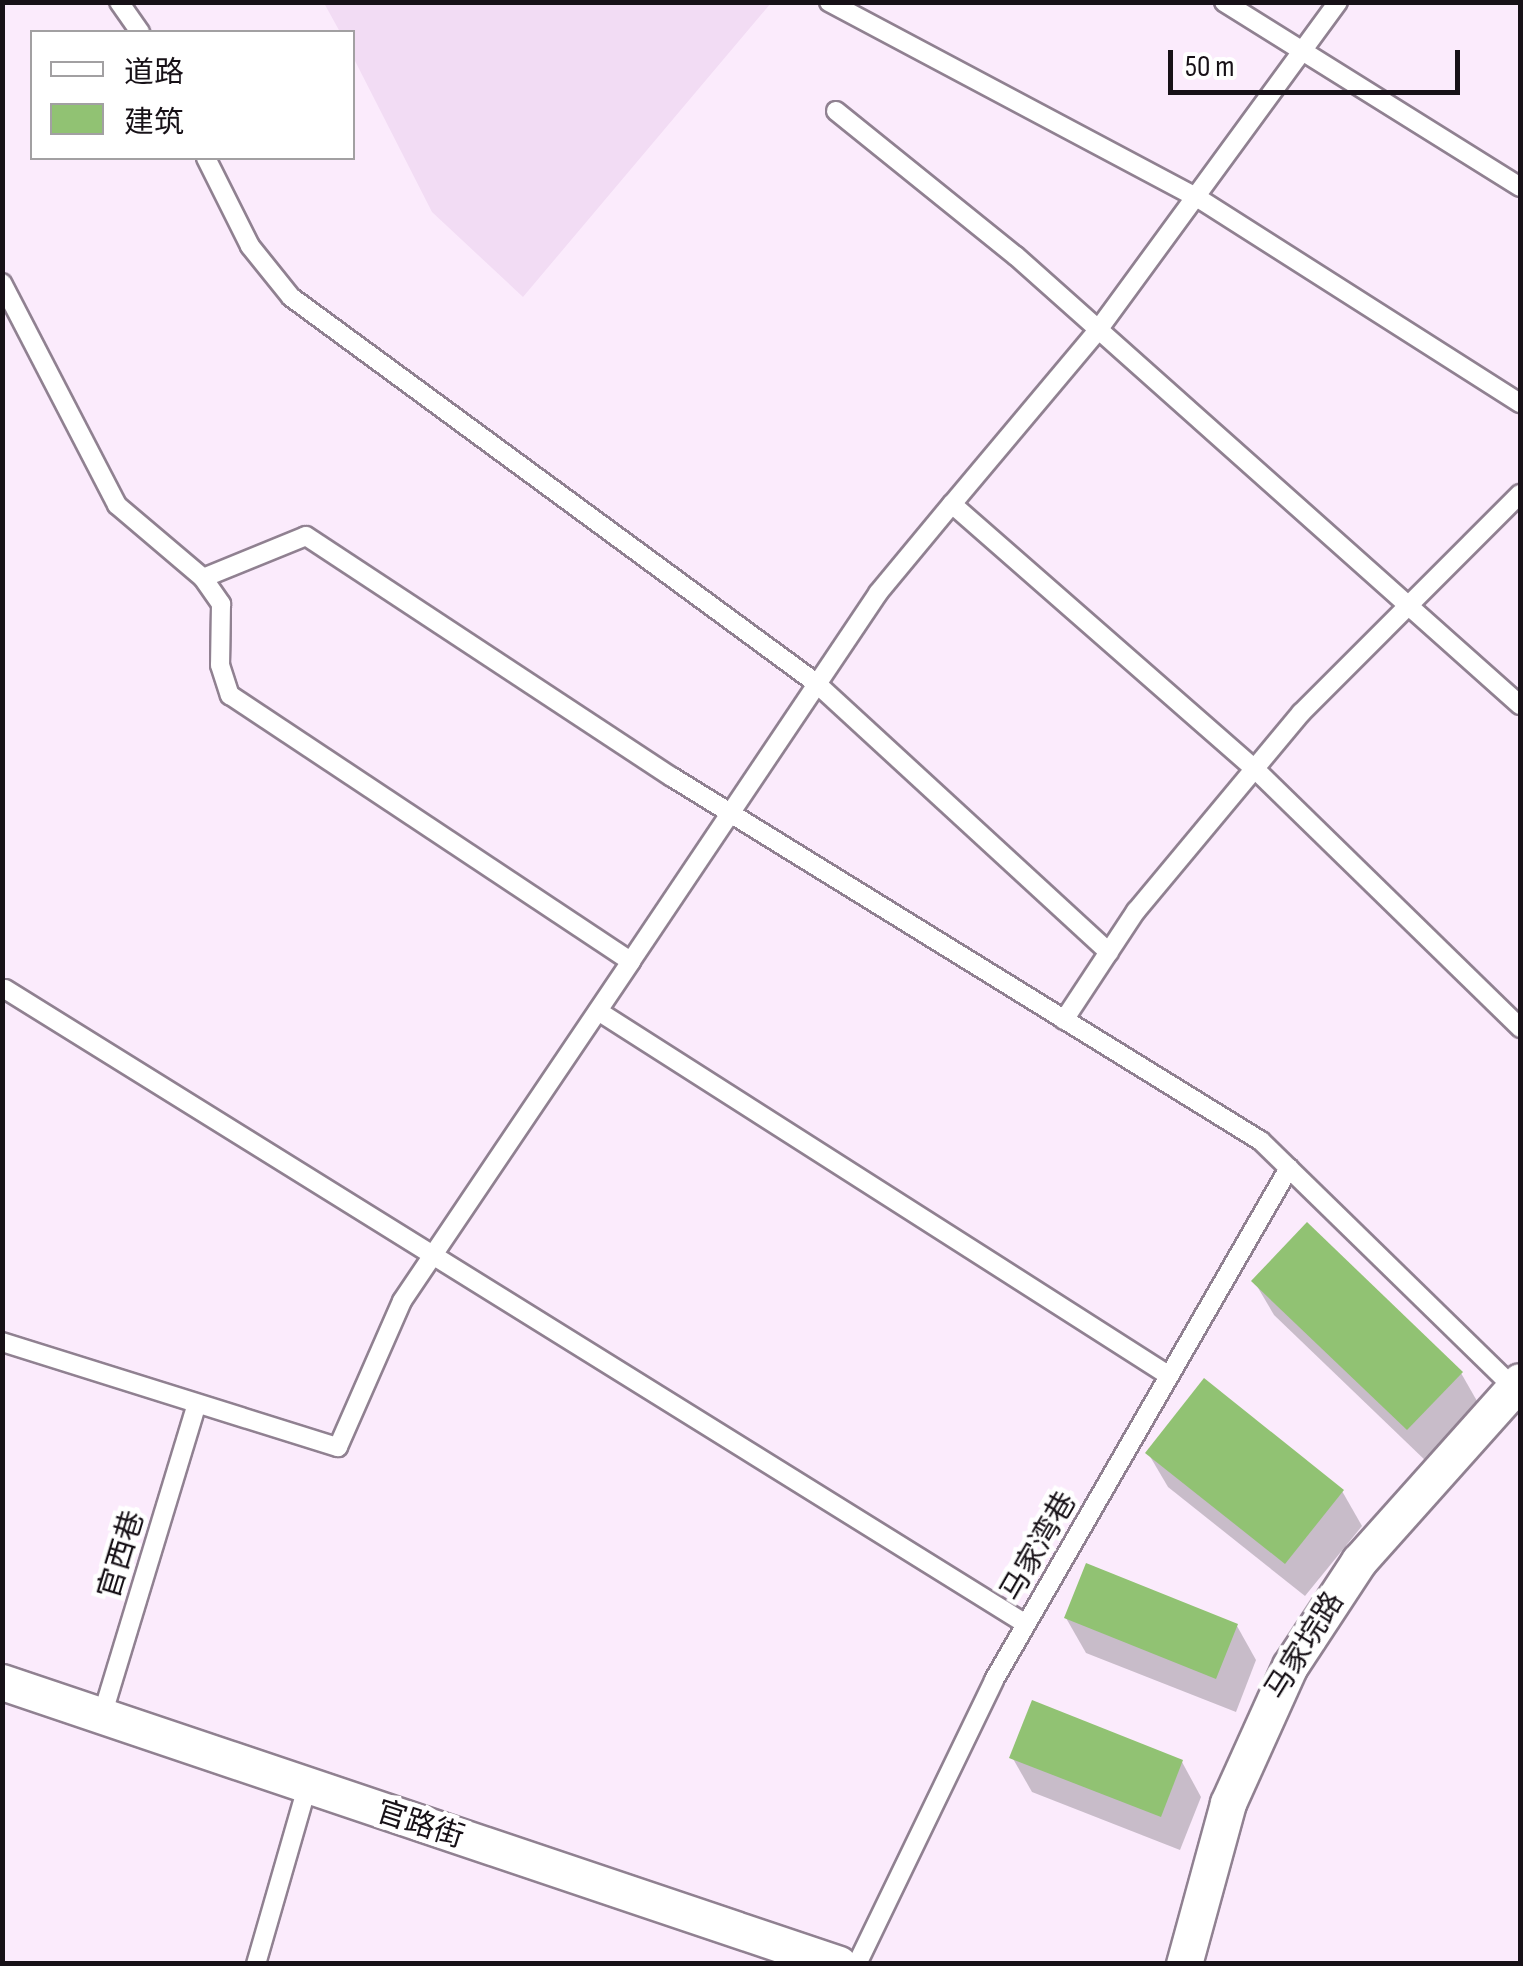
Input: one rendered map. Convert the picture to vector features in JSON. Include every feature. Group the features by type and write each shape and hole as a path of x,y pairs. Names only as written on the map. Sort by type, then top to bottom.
{"street":[{"name":"马家垸路","path":"1184,1964 1228,1803 1272,1698 1360,1561 1517,1384"},
{"name":"官路街","path":"2,1682 839,1964"}],"lane":[{"path":"119,2 139,30"},
{"path":"829,2 1198,198 1520,403"},
{"path":"1224,2 1303,46 1520,187"},
{"path":"2,1342 195,1409 338,1447 402,1301 816,683 952,504 1100,329 1338,2"},
{"path":"836,111 1100,329 1411,603 1520,705"},
{"path":"207,160 250,246 291,297 816,683 1109,952"},
{"path":"2,283 117,504 204,578 222,604 220,665 230,695 632,961"},
{"path":"1064,1020 1109,952 1255,768 1520,494"},
{"path":"952,504 1255,768 1520,1028"},
{"path":"204,578 306,536 728,812 1064,1020 1288,1168 1517,1384"},
{"path":"4,989 1026,1624"},
{"path":"598,1011 1168,1375"},
{"name":"马家湾巷","path":"858,1964 1026,1624 1288,1168"},
{"name":"官西巷","path":"102,1716 195,1409"},
{"path":"256,1964 307,1787"}],"shaded area":[{"path":"324,3 771,3 523,297 432,212 355,61 355,30 339,30"}],"building":[{"path":"1307,1222 1463,1372 1407,1430 1251,1281"},
{"path":"1204,1378 1344,1490 1285,1564 1145,1453"},
{"path":"1086,1563 1238,1624 1216,1679 1064,1618"},
{"path":"1032,1700 1183,1760 1161,1817 1009,1758"}]}
